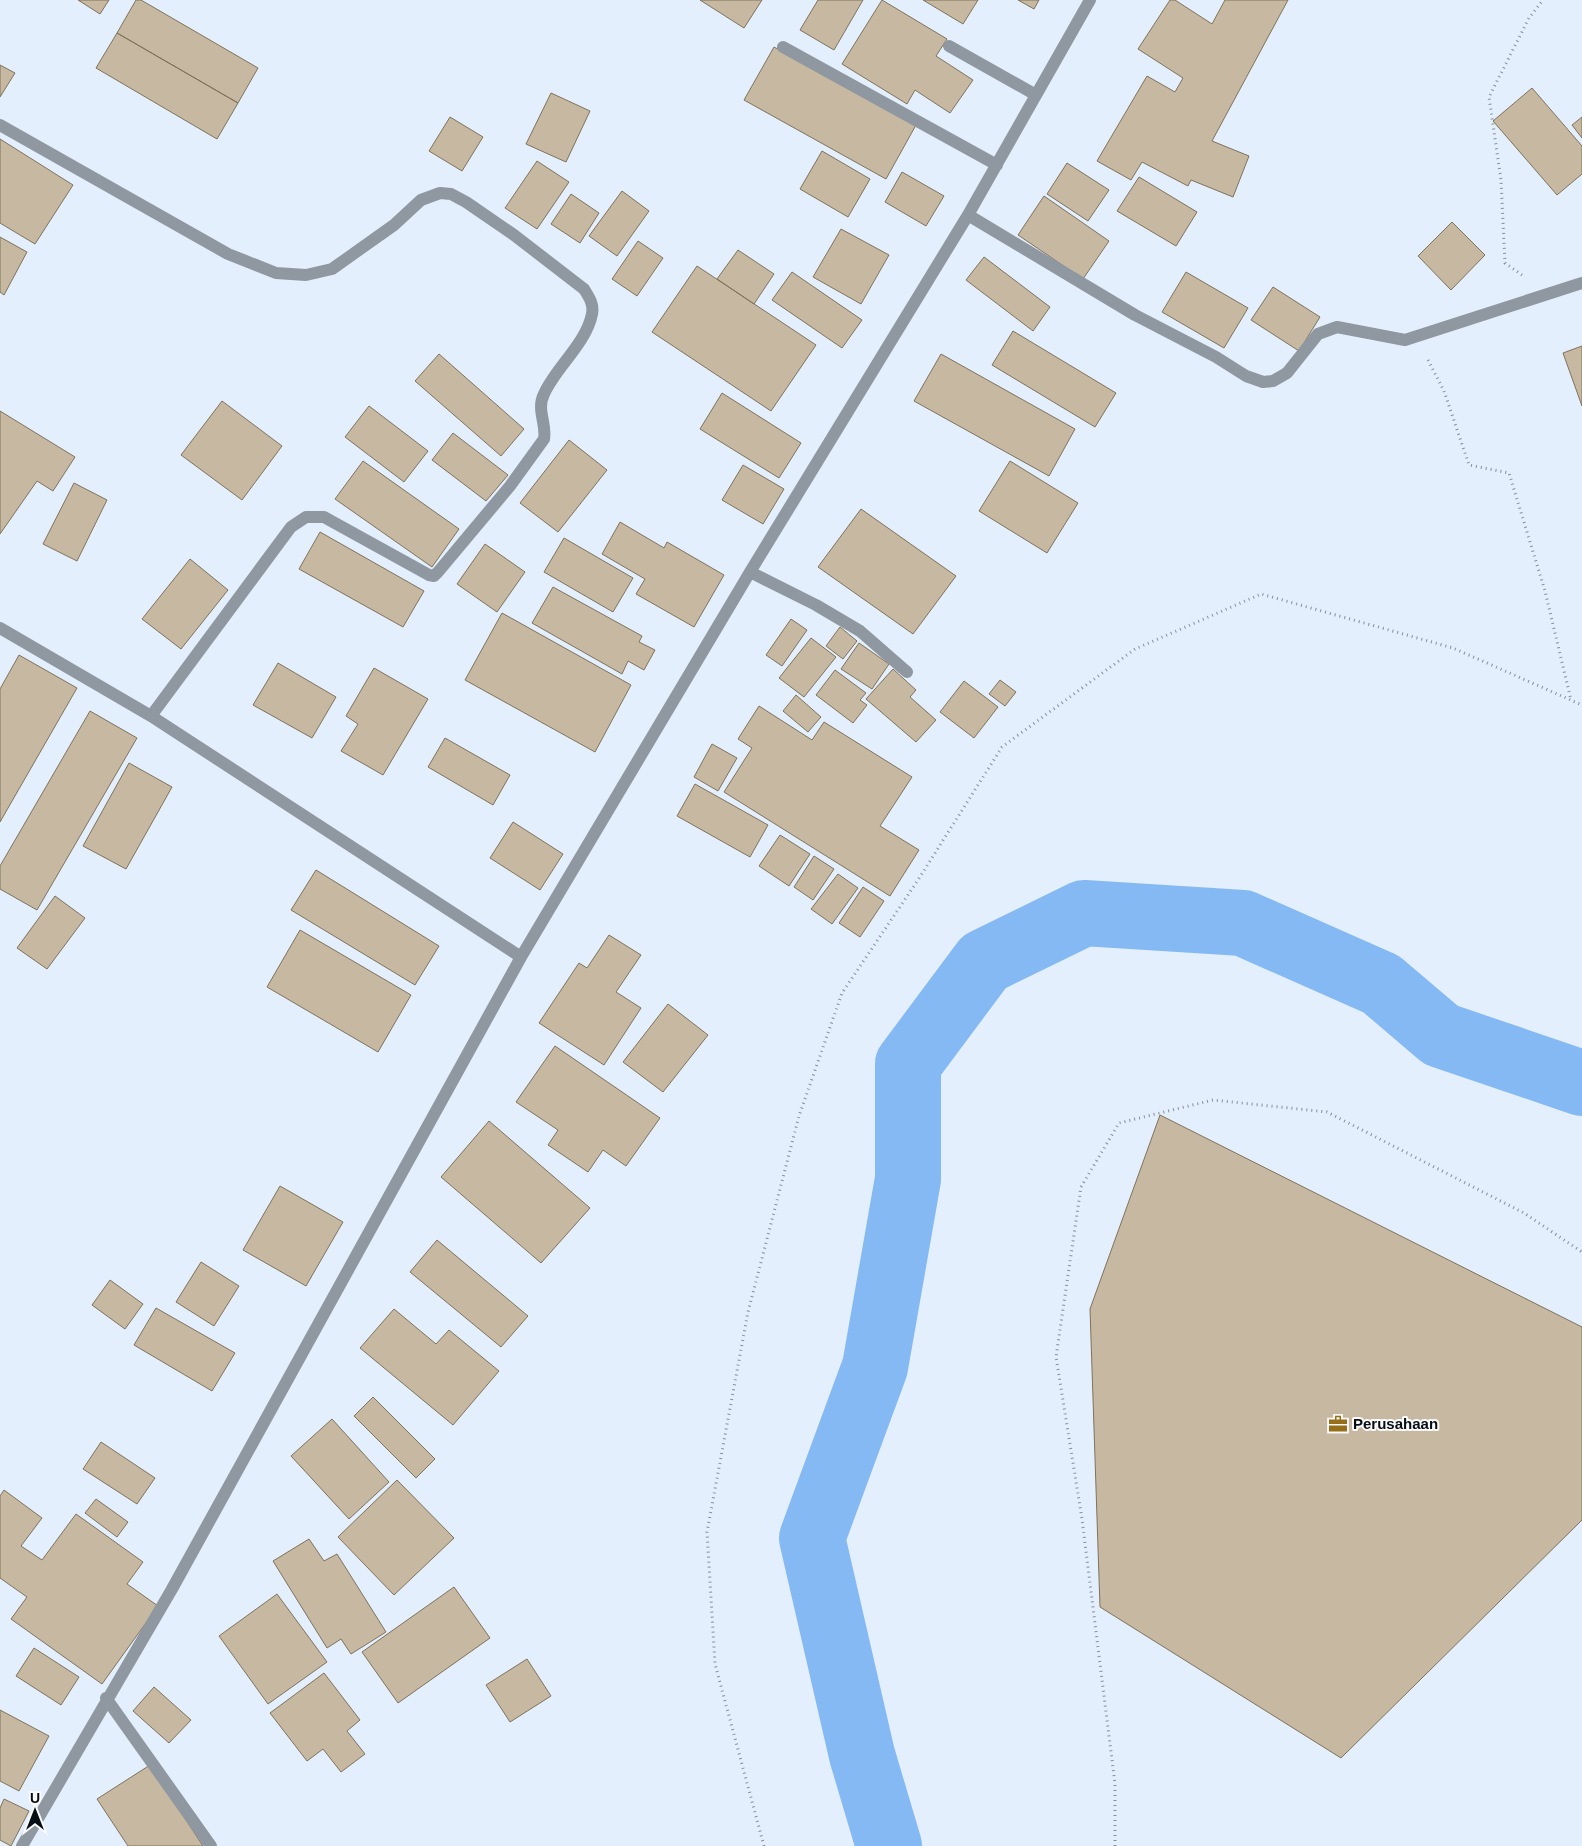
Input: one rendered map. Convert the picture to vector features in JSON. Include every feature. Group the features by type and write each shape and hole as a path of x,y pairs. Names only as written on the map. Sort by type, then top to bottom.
{"street":[{"path":"22,1846 106,1698 172,1589 521,957 750,572 968,215 1090,0"},
{"path":"949,46 1036,95"},
{"path":"782,47 997,165"},
{"path":"0,125 228,254 268,271 294,276 318,274 332,269 394,225 421,200 440,193 451,194 514,235 584,289 592,301 592,314 582,336 544,394 540,409 545,434 544,439 510,486 434,576 415,568 324,517 306,517 291,527 151,716"},
{"path":"968,215 1135,315 1216,357 1246,376 1263,382 1273,381 1287,373 1318,334 1337,327 1396,339 1417,338 1582,283"},
{"path":"750,572 816,605 860,631 907,672"},
{"path":"0,628 151,716 521,957"},
{"path":"106,1698 211,1846"}],"path":[{"path":"1543,0 1529,18 1489,97 1501,180 1505,263 1546,294"},
{"path":"1417,338 1444,391 1469,465 1509,473 1545,591 1571,700"},
{"path":"764,1846 715,1664 707,1532 748,1312 799,1116 842,993 918,880 1002,747 1135,649 1260,594 1453,648 1582,705"},
{"path":"1114,1846 1114,1774 1082,1519 1056,1357 1080,1187 1119,1123 1213,1100 1327,1112 1524,1213 1582,1252"}],"building":[{"path":"78,0 109,0 100,14"},
{"path":"136,0 141,0 258,68 238,103 117,33"},
{"path":"700,0 762,0 744,28"},
{"path":"818,0 863,0 834,50 800,30"},
{"path":"882,0 947,39 936,56 973,80 950,113 915,90 907,104 842,64"},
{"path":"923,0 978,0 963,24"},
{"path":"1018,0 1039,0 1034,9"},
{"path":"1170,0 1175,0 1212,24 1225,0 1288,0 1212,141 1249,156 1233,197 1191,180 1188,186 1142,162 1131,180 1097,161 1147,76 1175,92 1183,78 1138,49"},
{"path":"117,33 238,103 217,139 96,68"},
{"path":"774,47 916,125 886,179 744,100"},
{"path":"0,65 15,73 0,97"},
{"path":"1532,88 1582,146 1582,174 1557,195 1493,121"},
{"path":"551,93 590,111 566,162 526,144"},
{"path":"450,117 483,137 462,171 429,151"},
{"path":"1582,117 1582,138 1572,125"},
{"path":"0,139 73,185 35,244 0,223"},
{"path":"822,151 870,179 848,217 800,189"},
{"path":"537,161 569,182 537,229 505,208"},
{"path":"1067,163 1109,190 1088,221 1047,194"},
{"path":"902,172 944,196 926,226 885,202"},
{"path":"1139,177 1197,212 1176,246 1117,211"},
{"path":"622,191 649,211 617,256 589,236"},
{"path":"571,194 599,213 580,243 551,224"},
{"path":"1044,196 1109,241 1083,279 1018,235"},
{"path":"1452,222 1485,255 1451,290 1418,256"},
{"path":"841,229 889,255 861,304 813,277"},
{"path":"0,237 27,252 4,295 0,292"},
{"path":"638,241 663,258 637,296 612,279"},
{"path":"738,250 774,274 754,304 717,279"},
{"path":"984,257 1050,307 1033,331 966,280"},
{"path":"697,266 816,345 771,411 652,332"},
{"path":"792,272 862,320 842,348 772,300"},
{"path":"1186,272 1248,308 1224,348 1162,312"},
{"path":"1273,287 1320,317 1299,351 1251,320"},
{"path":"1013,331 1116,393 1095,427 992,365"},
{"path":"1582,346 1582,406 1563,353"},
{"path":"439,354 524,429 501,456 415,381"},
{"path":"941,354 1075,429 1049,476 914,401"},
{"path":"722,393 801,443 779,478 700,429"},
{"path":"222,401 282,446 242,500 181,455"},
{"path":"369,406 428,451 404,482 345,437"},
{"path":"0,411 75,457 53,491 37,481 0,534"},
{"path":"453,433 508,475 486,501 432,460"},
{"path":"569,440 607,470 558,532 520,503"},
{"path":"363,461 459,529 432,567 335,499"},
{"path":"1010,461 1078,503 1047,553 979,511"},
{"path":"743,465 784,489 763,524 722,500"},
{"path":"74,483 107,500 77,561 43,544"},
{"path":"861,509 956,576 913,634 818,567"},
{"path":"620,522 664,548 667,542 724,575 694,627 636,594 645,579 602,554"},
{"path":"320,532 424,591 403,627 299,569"},
{"path":"564,538 633,578 613,612 544,572"},
{"path":"485,544 525,572 497,612 457,584"},
{"path":"190,559 228,590 181,649 142,619"},
{"path":"553,587 642,636 639,642 655,650 644,670 628,661 622,674 532,623"},
{"path":"502,613 631,685 595,752 465,680"},
{"path":"791,619 807,630 782,666 766,655"},
{"path":"840,627 857,641 843,659 826,646"},
{"path":"811,638 836,657 804,697 779,678"},
{"path":"859,643 889,664 872,689 841,669"},
{"path":"19,655 77,688 0,822 0,689"},
{"path":"278,663 336,697 312,738 253,705"},
{"path":"374,668 428,699 383,775 341,751 358,724 346,716"},
{"path":"893,669 916,690 910,697 936,720 916,742 866,699"},
{"path":"835,670 866,693 860,700 867,705 853,723 816,695"},
{"path":"1000,680 1016,692 1005,706 989,694"},
{"path":"964,681 998,707 974,738 940,712"},
{"path":"796,695 821,717 808,732 783,711"},
{"path":"759,706 812,740 824,722 912,777 880,826 919,850 890,896 724,792 752,748 738,739"},
{"path":"90,711 137,738 37,910 0,889 0,866"},
{"path":"445,738 510,775 493,805 428,767"},
{"path":"712,744 737,758 718,791 694,777"},
{"path":"129,763 172,787 126,869 83,846"},
{"path":"695,784 768,825 750,857 677,816"},
{"path":"513,822 563,854 540,890 490,858"},
{"path":"780,835 810,854 789,886 759,866"},
{"path":"814,856 834,869 813,900 794,887"},
{"path":"316,870 439,946 415,985 291,910"},
{"path":"838,874 858,888 832,924 811,909"},
{"path":"863,887 884,901 860,937 839,923"},
{"path":"55,896 85,918 47,969 17,948"},
{"path":"300,930 411,995 378,1052 267,987"},
{"path":"609,935 641,955 616,992 641,1008 604,1065 539,1023 579,963 587,968"},
{"path":"668,1004 708,1035 663,1092 623,1062"},
{"path":"555,1046 660,1118 626,1166 603,1150 588,1172 548,1145 558,1130 516,1102"},
{"name":"Perusahaan","path":"1160,1115 1582,1327 1582,1520 1341,1758 1100,1607 1090,1309"},
{"path":"489,1121 590,1208 541,1263 441,1177"},
{"path":"280,1186 343,1222 306,1286 243,1250"},
{"path":"437,1240 528,1316 501,1347 410,1272"},
{"path":"201,1262 239,1286 214,1326 176,1302"},
{"path":"110,1280 143,1304 125,1329 92,1305"},
{"path":"156,1308 235,1353 212,1391 134,1345"},
{"path":"394,1309 436,1344 449,1330 499,1371 453,1425 360,1348"},
{"path":"373,1397 435,1459 416,1478 354,1416"},
{"path":"332,1419 389,1482 349,1519 291,1456"},
{"path":"101,1442 155,1478 137,1504 83,1469"},
{"path":"397,1480 454,1538 394,1595 338,1537"},
{"path":"4,1490 42,1518 21,1546 42,1560 76,1514 143,1562 127,1584 158,1606 102,1684 11,1619 27,1597 0,1578 0,1496"},
{"path":"96,1499 128,1522 117,1537 85,1513"},
{"path":"309,1539 324,1561 337,1554 386,1632 351,1654 341,1639 327,1648 273,1561"},
{"path":"454,1587 490,1638 398,1703 362,1652"},
{"path":"277,1594 327,1662 268,1704 219,1636"},
{"path":"34,1648 79,1677 61,1705 16,1676"},
{"path":"527,1659 551,1696 510,1722 486,1685"},
{"path":"324,1673 360,1720 347,1731 365,1754 341,1772 323,1749 307,1761 270,1713"},
{"path":"154,1687 191,1720 169,1743 133,1711"},
{"path":"0,1710 49,1736 19,1791 0,1781"},
{"path":"150,1765 203,1846 128,1846 97,1799"},
{"path":"4,1799 29,1811 11,1846 0,1840 0,1808"}],"waterway":[{"path":"889,1846 862,1755 812,1538 875,1367 908,1179 908,1064 984,962 1084,913 1243,923 1381,984 1441,1035 1582,1083"}],"place":[{"name":"Perusahaan","path":"1338,1424"}]}
